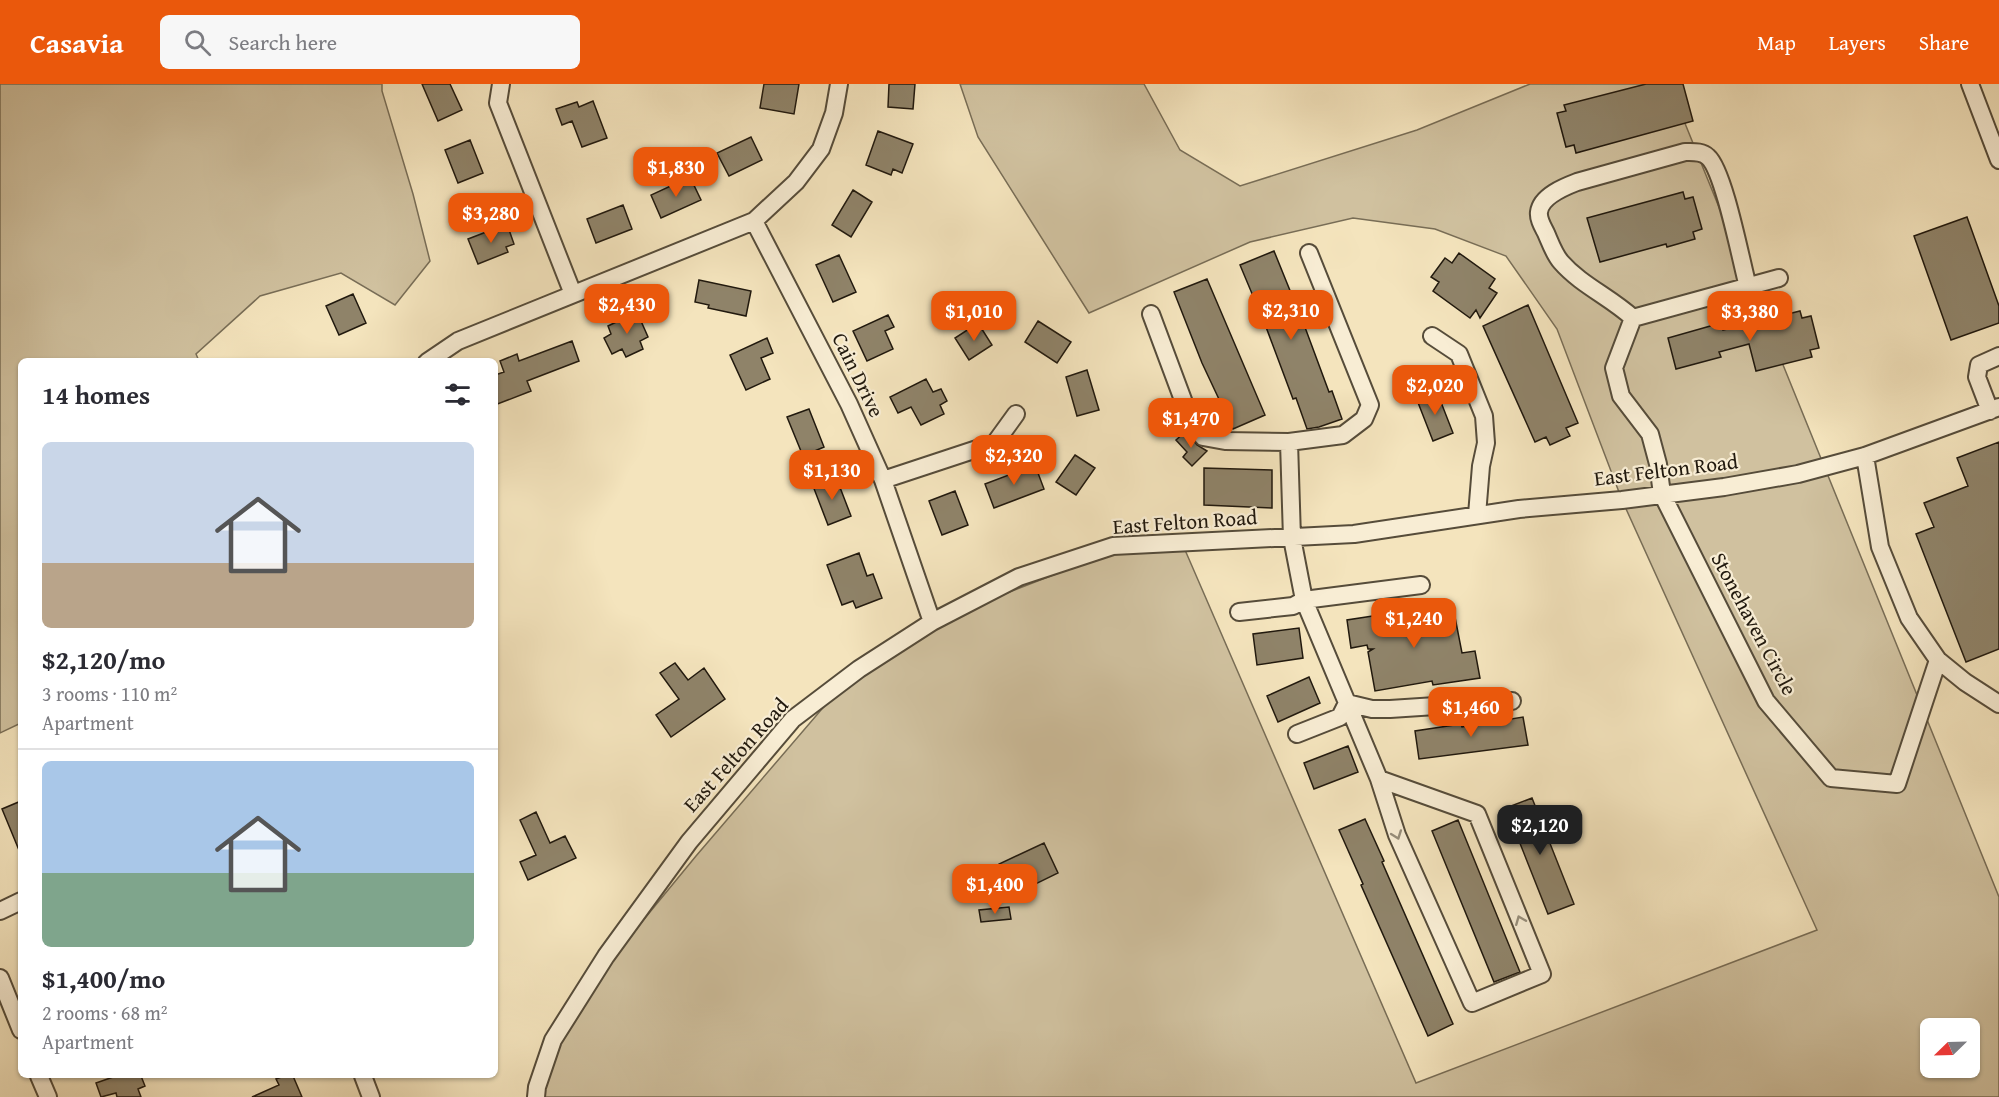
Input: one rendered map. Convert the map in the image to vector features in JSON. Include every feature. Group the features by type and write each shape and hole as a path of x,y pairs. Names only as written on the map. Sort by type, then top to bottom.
{"street":[{"path":"501,84 498,103 573,294"},
{"path":"433,358 458,341 754,221 796,183 821,149 834,112 839,84"},
{"path":"1970,84 1999,160"},
{"path":"1633,318 1617,304 1583,283 1559,261 1540,221 1539,212 1542,203 1563,188 1685,152 1707,155 1715,166 1723,188 1748,287"},
{"name":"Cain Drive","path":"754,221 849,404 883,480 932,622"},
{"path":"1151,314 1189,416 1203,437 1225,441 1289,442 1343,435 1364,419 1370,405 1309,253"},
{"path":"1633,318 1779,278"},
{"path":"1633,318 1614,368 1621,396 1650,434 1658,464 1662,494"},
{"path":"1432,336 1459,354 1484,416 1486,443 1481,466 1477,515"},
{"path":"1994,409 1977,377 1979,365 1999,356"},
{"name":"East Felton Road","path":"536,1097 537,1087 553,1040 606,956 689,842 793,719 859,669 932,622 1019,577 1113,546 1354,534 1519,508 1622,500 1725,487 1798,474 1865,456 1994,409"},
{"path":"883,480 994,443 1016,414"},
{"path":"1289,442 1292,538 1304,600 1379,779 1396,835 1472,1004 1542,974 1477,814 1379,779"},
{"path":"1865,456 1880,547 1909,618 1938,660 1965,682 1999,704"},
{"name":"Stonehaven Circle","path":"1662,494 1766,701 1831,778 1897,784 1938,660"},
{"path":"1239,612 1293,606 1304,600 1421,585"},
{"path":"1347,703 1390,709 1512,701"},
{"path":"1297,734 1340,717 1347,703"},
{"path":"0,911 18,902"},
{"path":"0,978 18,1023"},
{"path":"40,1078 48,1097"},
{"path":"364,1078 371,1097"}],"shaded area":[{"path":"0,84 382,84 382,91 413,194 430,261 395,305 341,273 260,296 196,354 198,358 18,358 18,724 0,733"},
{"path":"960,84 1144,84 1180,150 1240,186 1417,130 1530,84 1669,84 1999,897 1999,1097 539,1097 546,1060 585,991 696,856 839,689 932,622 1107,554 1182,543 1416,1083 1817,930 1622,500 1557,329 1506,256 1435,229 1353,218 1250,242 1089,313 978,137"}],"building":[{"path":"422,84 450,84 462,110 438,121"},
{"path":"764,84 799,84 794,114 760,108"},
{"path":"889,84 915,84 913,109 888,107"},
{"path":"1646,84 1683,84 1693,121 1576,153 1574,145 1566,147 1557,113 1566,111 1564,105"},
{"path":"593,101 607,138 582,147 572,121 562,125 556,109 577,102 579,107"},
{"path":"878,131 913,144 902,173 893,169 891,175 866,165"},
{"path":"751,137 762,160 729,176 717,153"},
{"path":"470,140 483,173 458,183 445,150"},
{"path":"690,177 701,200 661,218 651,195"},
{"path":"853,190 872,202 851,237 832,225"},
{"path":"1683,192 1685,199 1693,197 1702,229 1693,232 1695,239 1667,247 1666,244 1600,262 1587,218"},
{"path":"623,205 632,229 596,243 587,219"},
{"path":"1967,217 1999,306 1999,323 1951,340 1914,236"},
{"path":"507,224 514,244 506,247 508,252 478,264 468,239"},
{"path":"1274,251 1329,392 1332,391 1342,419 1319,427 1307,429 1240,265"},
{"path":"1459,253 1495,279 1489,288 1497,293 1480,318 1476,310 1470,318 1433,291 1439,282 1431,277 1445,258 1452,263"},
{"path":"839,255 856,292 833,302 816,265"},
{"path":"1207,279 1265,415 1233,429 1202,363 1174,292"},
{"path":"699,280 751,291 746,316 708,308 709,305 695,302"},
{"path":"353,294 366,323 339,335 326,306"},
{"path":"1528,305 1578,423 1566,428 1570,436 1550,445 1546,437 1535,442 1483,326"},
{"path":"1800,311 1802,318 1811,316 1819,348 1810,350 1812,357 1756,371 1749,344 1719,352 1721,357 1676,369 1668,338 1721,323 1723,330"},
{"path":"637,312 648,337 640,341 643,349 626,357 622,349 612,354 604,338 611,334 608,326"},
{"path":"888,315 894,327 885,331 893,349 867,361 853,331"},
{"path":"1038,321 1071,342 1057,363 1025,342"},
{"path":"978,323 992,345 969,360 955,338"},
{"path":"767,338 773,353 761,358 770,379 746,390 730,355"},
{"path":"572,341 579,361 527,381 531,391 498,404 498,374 504,372 500,361 517,354 519,361"},
{"path":"1087,370 1099,410 1077,416 1066,377"},
{"path":"926,379 933,392 941,389 947,401 940,405 944,414 921,425 911,407 898,413 890,397"},
{"path":"1437,392 1453,433 1433,441 1417,400"},
{"path":"809,409 824,447 803,456 787,417"},
{"path":"1186,431 1197,445 1207,451 1192,466 1183,457 1187,452 1176,440"},
{"path":"1999,442 1999,649 1966,662 1916,534 1934,527 1924,503 1968,486 1957,458"},
{"path":"1075,455 1095,468 1076,495 1056,482"},
{"path":"1035,465 1044,489 994,508 985,484"},
{"path":"1204,468 1272,470 1272,508 1204,505"},
{"path":"836,477 851,516 828,525 813,486"},
{"path":"955,491 968,525 942,535 929,501"},
{"path":"859,553 867,576 873,574 882,598 856,608 853,601 842,605 827,565"},
{"path":"1453,607 1462,653 1475,651 1480,678 1433,685 1432,681 1375,691 1368,652 1373,649 1368,649 1367,645 1351,648 1347,620 1392,613 1393,619"},
{"path":"1299,628 1303,658 1257,665 1253,634"},
{"path":"675,663 688,680 704,668 725,699 671,737 656,715 679,699 660,673"},
{"path":"1309,677 1320,703 1278,722 1267,696"},
{"path":"1523,717 1528,745 1419,759 1415,731 1461,724 1462,727"},
{"path":"1348,746 1358,772 1314,789 1304,763"},
{"path":"1532,798 1574,904 1548,914 1506,808"},
{"path":"18,802 18,848 2,809"},
{"path":"536,812 550,843 565,836 576,858 528,880 520,862 536,855 520,820"},
{"path":"1365,819 1453,1024 1428,1036 1339,830"},
{"path":"1458,820 1520,972 1494,982 1432,831"},
{"path":"1044,843 1058,873 1013,895 999,864"},
{"path":"1009,907 1011,919 981,922 979,910"},
{"path":"110,1078 142,1078 145,1086 138,1089 141,1097 117,1097 116,1093 101,1097 96,1083"},
{"path":"294,1078 302,1097 252,1097 279,1085 276,1079"}]}
